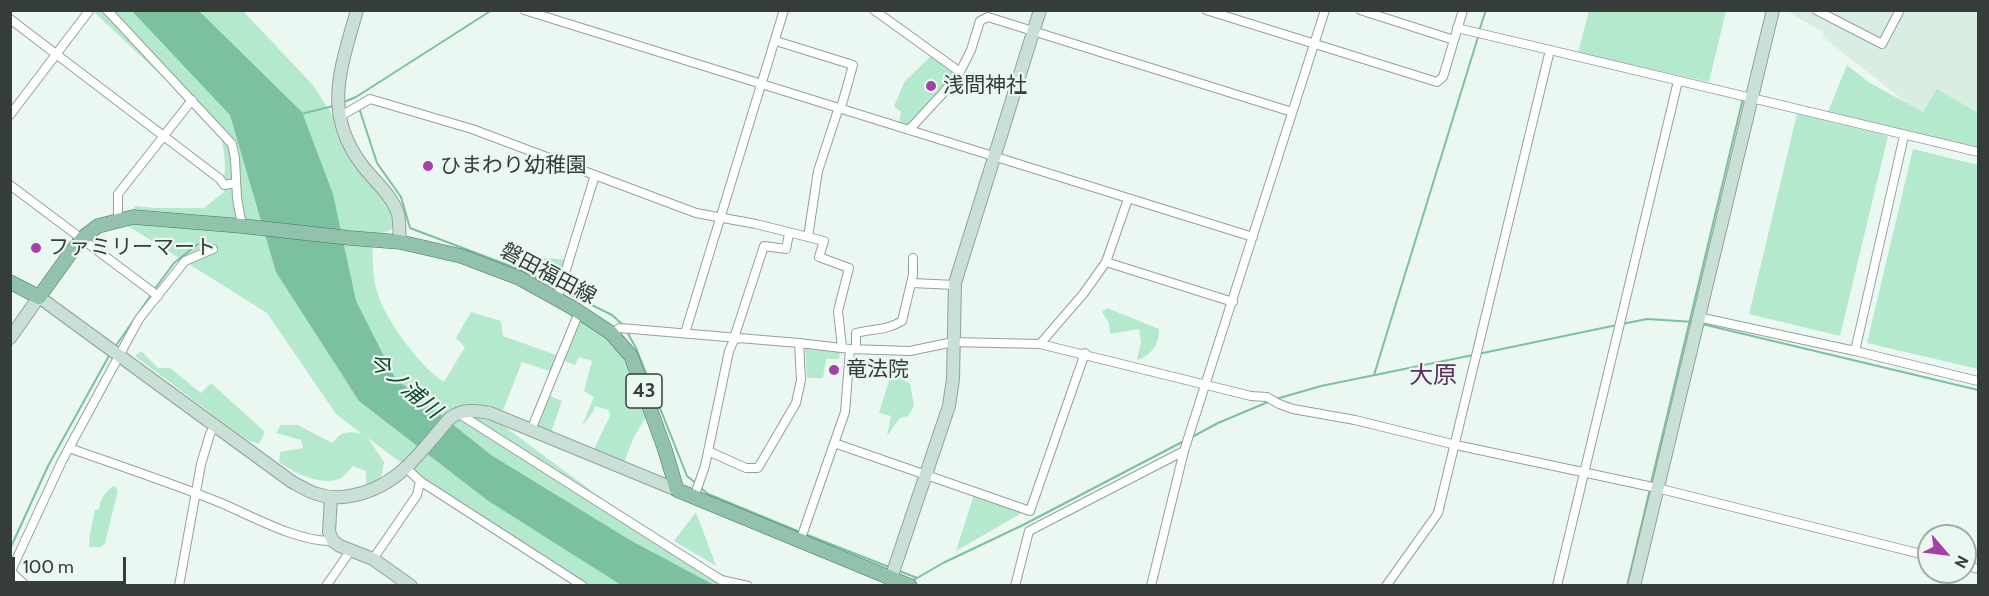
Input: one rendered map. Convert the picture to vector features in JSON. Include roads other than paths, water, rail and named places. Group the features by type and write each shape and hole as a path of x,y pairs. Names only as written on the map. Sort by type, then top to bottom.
{"main road":[{"name":"磐田福田線","path":"39,297 81,240 98,226 133,217 400,242 461,256 499,269 557,298 611,333 631,356 677,490"},
{"path":"10,282 39,297"},
{"path":"677,490 901,582"}],"street":[{"path":"107,10 232,144 242,226"},
{"path":"357,10 340,74 339,117 348,144 362,165 390,198 398,215 400,242"},
{"path":"524,10 1253,237"},
{"path":"685,333 784,10"},
{"path":"874,10 960,72"},
{"path":"901,582 926,475 949,406 953,379 955,285 1040,10"},
{"path":"1206,10 1437,82 1443,77 1462,10"},
{"path":"1151,585 1184,451 1324,10"},
{"path":"1360,10 1454,40"},
{"path":"1634,585 1773,10"},
{"path":"1816,10 1882,44 1900,10"},
{"path":"10,115 89,11"},
{"path":"909,130 960,72 971,50 980,21 988,16 1292,112"},
{"path":"10,19 220,179 224,185 237,183"},
{"path":"1457,28 1978,152"},
{"path":"776,40 854,65 818,171 808,237"},
{"path":"1390,584 1438,513 1550,50"},
{"path":"1557,585 1678,81"},
{"path":"339,117 370,99 472,129 696,213 756,224 824,241 819,257 849,268 838,311 849,349 846,406 800,541"},
{"path":"118,220 118,194 192,100"},
{"path":"1855,351 1904,136"},
{"path":"557,298 595,175"},
{"path":"10,185 158,296"},
{"path":"1040,344 1084,293 1106,262 1128,199"},
{"path":"694,497 708,451 729,351 731,344 737,338 764,246 786,249 789,234"},
{"path":"26,585 11,572 69,448 139,319 185,261 213,249"},
{"path":"849,349 856,333 873,328 891,328 902,321 912,283 914,258"},
{"path":"1106,262 1233,302"},
{"path":"912,283 955,285"},
{"path":"10,338 39,297 292,482 318,495 342,497 370,492 385,485 406,468 454,415 471,410 490,413 677,490"},
{"path":"531,430 579,312"},
{"path":"1697,322 1855,351 1978,381"},
{"path":"611,333 620,328 849,349 910,351 953,342 1040,344 1085,353 1251,396 1267,397 1293,409 1354,420 1456,445 1658,488 1917,553"},
{"path":"708,451 746,468 758,468 796,403 801,380 799,343"},
{"path":"834,443 1030,511 1085,353"},
{"path":"454,415 721,580 748,585"},
{"path":"178,585 202,459 215,425"},
{"path":"69,448 292,532 321,541 333,541 373,559 411,585"},
{"path":"1015,585 1029,531 1184,451"},
{"path":"406,468 420,481 583,585"},
{"path":"373,559 417,495 420,481"},
{"path":"331,497 329,532 333,541"},
{"path":"326,585 351,550"}],"water":[{"name":"今ノ浦川","path":"132,11 199,11 302,112 333,194 356,301 395,378 491,455 630,540 714,585 621,585 487,500 359,401 276,272 230,115"}],"waterway":[{"path":"344,102 356,97 492,10"},
{"path":"1479,31 1486,10"},
{"path":"1374,375 1478,37"},
{"path":"1651,483 1743,98"},
{"path":"301,114 333,106"},
{"path":"359,108 377,163 401,197 410,228 521,270 612,315 623,325"},
{"path":"154,290 174,263 198,244"},
{"path":"115,347 151,295"},
{"path":"1622,324 1647,319 1694,322"},
{"path":"1702,324 1978,390"},
{"path":"1478,354 1617,325"},
{"path":"626,330 636,348 687,476 697,484"},
{"path":"10,549 48,466 110,354"},
{"path":"1276,399 1321,386 1473,355"},
{"path":"1192,437 1218,423 1268,402"},
{"path":"912,581 943,563 1023,525 1184,441"},
{"path":"701,488 708,494 800,532"},
{"path":"1627,586 1650,489"},
{"path":"805,534 889,567"},
{"path":"897,570 917,578"}],"place":[{"name":"浅間神社","path":"931,86"},
{"name":"ひまわり幼稚園","path":"428,166"},
{"name":"ファミリーマート","path":"36,248"},
{"name":"竜法院","path":"834,370"}],"district":[{"name":"大原","path":"1433,376"}]}
